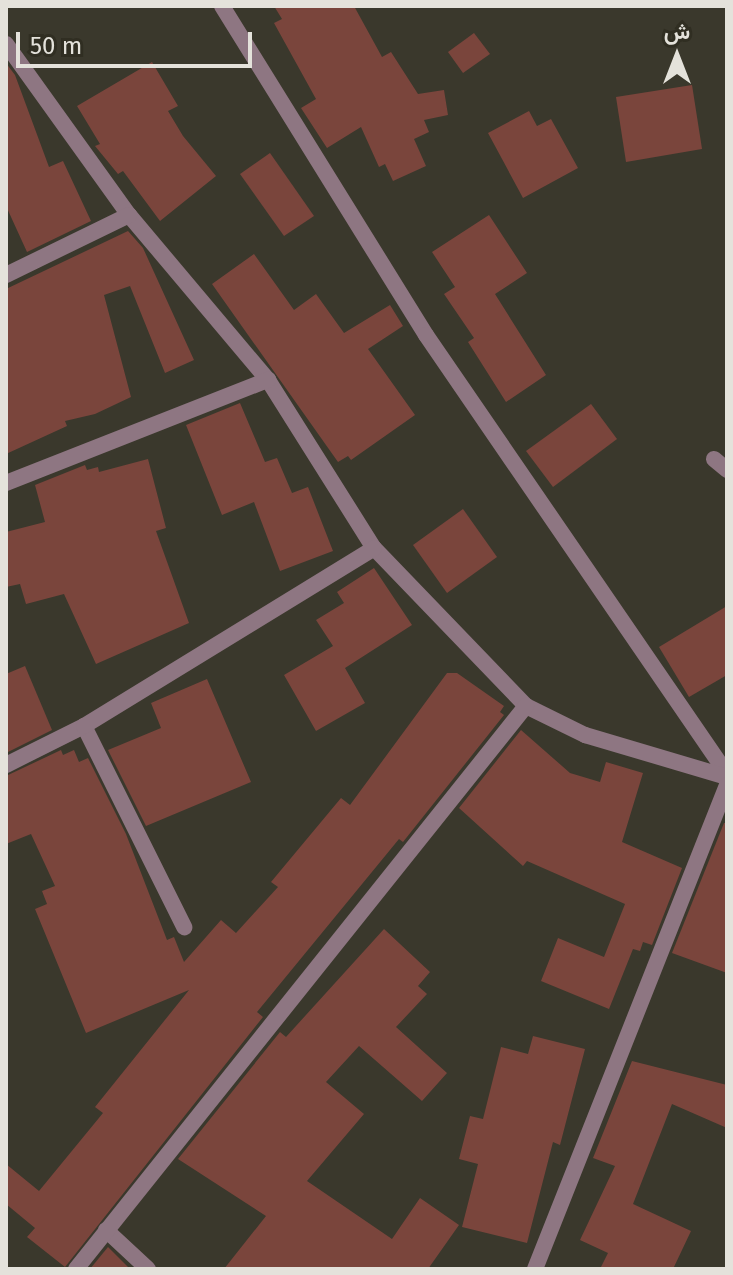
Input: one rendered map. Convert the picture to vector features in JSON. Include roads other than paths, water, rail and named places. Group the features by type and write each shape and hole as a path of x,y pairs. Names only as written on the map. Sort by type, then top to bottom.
{"street":[{"path":"222,6 426,335 727,776"},
{"path":"9,53 129,215 268,380 374,548 526,706 585,735 727,776"},
{"path":"6,275 129,215"},
{"path":"6,483 268,380"},
{"path":"714,459 727,470"},
{"path":"6,765 84,726 374,548"},
{"path":"76,1269 526,706"},
{"path":"84,726 184,927"},
{"path":"535,1269 727,785"},
{"path":"106,1230 148,1269"}]}
